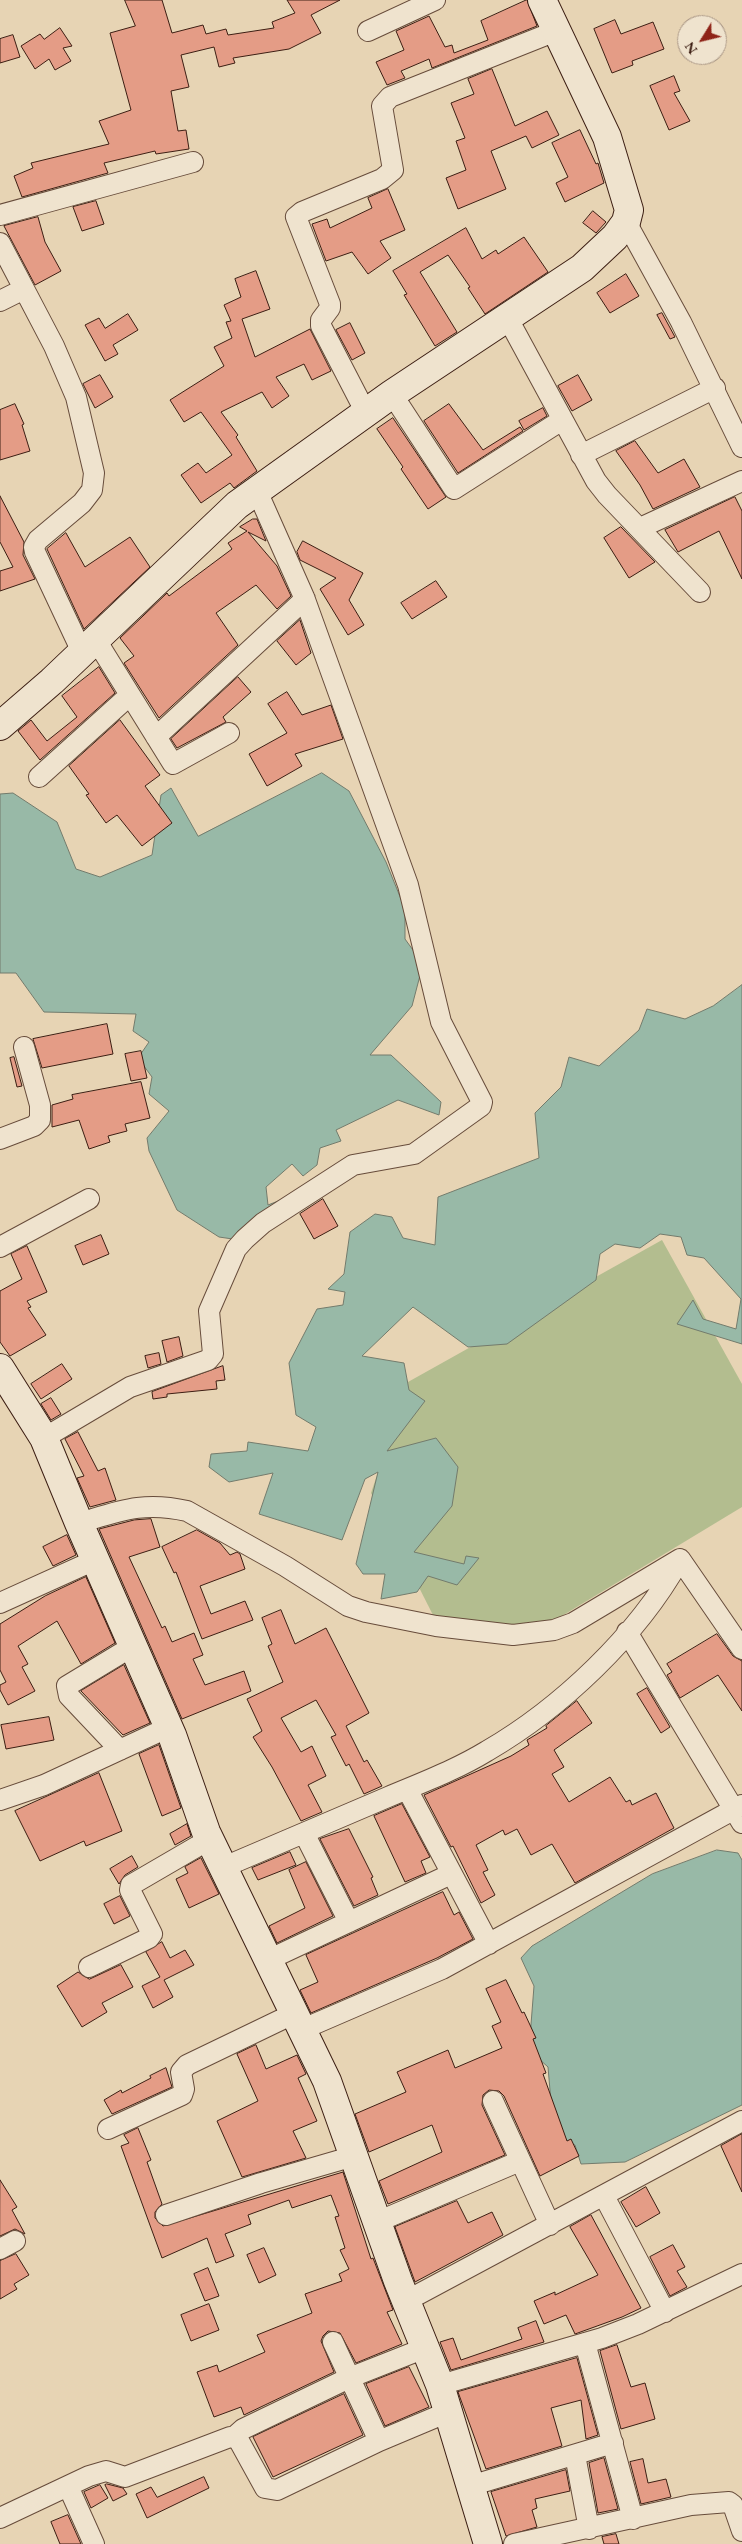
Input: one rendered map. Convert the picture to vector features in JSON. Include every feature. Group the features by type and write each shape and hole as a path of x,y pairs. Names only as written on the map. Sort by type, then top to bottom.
{"main road":[{"path":"0,726 89,646 237,505 392,394 582,268 615,237 626,222 629,210 607,137 542,0"},
{"path":"0,1368 44,1438 167,1728 210,1839 270,1959 327,2081 406,2301 440,2385 470,2486 484,2543"}],"street":[{"path":"368,31 435,0"},
{"path":"366,413 321,326 321,320 330,308 330,304 296,217 302,212 382,179 393,170 382,106 390,97 556,31"},
{"path":"0,215 193,162"},
{"path":"626,222 715,388 742,447"},
{"path":"0,243 54,346 76,397 94,473 92,490 82,503 38,540 34,547 34,552 89,646 130,695 172,763 175,764 229,733"},
{"path":"0,301 24,289"},
{"path":"507,317 581,455 607,495 700,592"},
{"path":"581,455 715,388"},
{"path":"392,394 454,489 562,420"},
{"path":"640,528 742,481"},
{"path":"44,1438 130,1387 208,1360 213,1354 209,1311 236,1249 245,1238 263,1223 352,1165 419,1152 480,1106 482,1102 441,1022 408,885 338,686 305,599 257,491"},
{"path":"156,737 305,599"},
{"path":"39,777 130,695"},
{"path":"0,1139 34,1126 40,1120 40,1105 24,1047"},
{"path":"0,1247 89,1199"},
{"path":"79,1523 135,1506 169,1507 187,1511 285,1566 348,1606 366,1612 436,1626 513,1635 545,1632 573,1623 681,1556"},
{"path":"224,1867 487,1752 534,1720 603,1661 661,1593 681,1556"},
{"path":"681,1556 742,1649"},
{"path":"0,1603 96,1560"},
{"path":"108,2129 182,2094 184,2089 181,2072 187,2065 299,2021 442,1969 739,1813 627,1632"},
{"path":"120,1750 69,1696 67,1686 133,1646"},
{"path":"0,1800 44,1785 167,1728"},
{"path":"406,1789 488,1944"},
{"path":"304,1833 349,1922"},
{"path":"89,1967 149,1938 152,1934 130,1890 131,1885 210,1839"},
{"path":"270,1959 451,1874"},
{"path":"492,2101 550,2225"},
{"path":"406,2301 742,2121"},
{"path":"166,2216 261,2183 354,2156"},
{"path":"377,2222 520,2162"},
{"path":"604,2196 665,2312"},
{"path":"440,2385 620,2331 665,2312 742,2274"},
{"path":"333,2342 379,2441"},
{"path":"585,2343 634,2519"},
{"path":"0,2518 103,2471 125,2477 234,2437 243,2428 349,2378 425,2348"},
{"path":"234,2437 238,2440 265,2488 272,2490 322,2470 379,2441 448,2412"},
{"path":"470,2486 613,2443"},
{"path":"575,2455 589,2529"},
{"path":"68,2486 94,2544"},
{"path":"514,2544 691,2505 729,2502 734,2507 742,2531"}],"shaded area":[{"path":"322,773 349,791 386,862 405,909 405,939 423,964 412,1006 370,1055 391,1055 441,1102 439,1115 398,1100 336,1130 341,1141 320,1148 317,1165 303,1176 292,1164 266,1187 268,1205 291,1196 253,1242 219,1237 177,1210 149,1151 147,1138 169,1111 149,1094 152,1077 138,1058 149,1042 133,1031 136,1014 44,1012 16,973 0,973 0,794 13,793 57,822 76,869 100,877 152,855 161,795 171,788 198,836"},
{"path":"742,985 742,1344 677,1324 693,1300 703,1319 736,1329 741,1299 704,1258 687,1255 681,1237 660,1234 640,1248 615,1244 600,1254 596,1280 507,1344 468,1347 413,1307 362,1356 404,1363 409,1390 425,1401 387,1451 436,1438 458,1467 452,1506 414,1552 464,1564 466,1556 479,1558 457,1585 428,1576 417,1592 381,1599 385,1574 363,1574 356,1564 378,1472 365,1479 342,1540 259,1514 273,1473 229,1482 209,1467 211,1454 247,1451 248,1442 308,1451 316,1427 296,1415 289,1363 317,1309 343,1305 345,1292 328,1289 344,1274 350,1232 375,1214 392,1217 403,1238 435,1245 438,1197 539,1158 535,1113 561,1087 569,1057 599,1066 639,1030 647,1009 685,1019 713,1006"},
{"path":"662,1240 742,1384 742,1507 537,1631 434,1617 371,1493 408,1382"},
{"path":"717,1850 738,1853 742,1860 742,2105 625,2162 581,2164 575,2145 554,2137 548,2067 529,2050 534,1986 521,1958 532,1946 652,1874"}],"building":[{"path":"125,0 162,0 172,33 203,25 206,34 226,29 228,35 274,28 272,22 295,13 287,0 340,0 311,15 321,33 289,49 233,58 235,63 219,67 214,47 181,55 189,87 171,91 178,131 186,130 189,149 156,154 155,151 104,163 108,173 22,197 14,176 33,168 31,163 109,144 99,121 131,110 110,33 135,26"},
{"path":"527,0 537,26 432,68 429,59 401,71 405,78 387,85 376,62 404,50 396,31 429,16 445,47 452,45 454,53 488,40 481,21"},
{"path":"615,20 621,34 653,22 664,49 632,61 633,65 612,73 594,29"},
{"path":"60,28 72,46 63,48 71,61 55,70 49,59 35,69 21,46 40,34 44,39"},
{"path":"13,35 20,57 0,63 0,39"},
{"path":"492,69 515,126 547,111 559,135 532,148 526,136 491,151 506,189 458,209 446,178 466,170 456,141 465,138 451,103 474,94 468,79"},
{"path":"674,76 680,91 674,93 690,121 669,130 650,86"},
{"path":"580,130 596,164 598,163 604,183 565,202 556,183 568,177 552,143"},
{"path":"388,189 405,230 380,241 391,258 368,274 352,252 326,261 312,224 327,219 330,228 372,208 368,198"},
{"path":"96,201 104,224 82,231 73,207"},
{"path":"593,211 606,222 596,233 583,223"},
{"path":"38,217 45,242 61,271 35,285 4,226"},
{"path":"466,228 482,259 496,250 498,254 524,237 548,272 485,314 468,288 470,287 448,255 420,272 457,332 435,346 404,295 407,294 393,271"},
{"path":"256,271 270,309 242,319 255,357 310,329 331,371 312,380 304,364 276,377 289,396 272,408 262,392 221,412 238,435 236,437 257,471 234,488 230,483 201,503 181,475 198,463 206,473 232,455 201,412 184,422 170,400 224,366 214,347 232,338 226,322 231,321 224,305 241,297 235,279"},
{"path":"626,274 639,296 610,313 597,293"},
{"path":"662,313 675,337 670,339 657,315"},
{"path":"128,314 138,330 113,345 118,354 105,361 85,325 99,318 105,328"},
{"path":"350,323 365,353 352,360 336,330"},
{"path":"100,375 113,397 95,408 83,384"},
{"path":"578,375 592,400 572,411 558,386"},
{"path":"15,404 24,424 22,425 30,451 0,460 0,410"},
{"path":"449,404 483,450 520,427 523,431 458,473 424,421"},
{"path":"543,408 547,416 524,430 519,421"},
{"path":"393,418 446,497 428,509 377,429"},
{"path":"635,441 658,473 684,459 700,487 653,509 640,485 616,451"},
{"path":"0,496 24,542 23,555 35,579 0,591 0,571 13,567 0,542"},
{"path":"735,497 742,511 742,579 719,531 678,552 665,530"},
{"path":"253,519 257,519 266,541 248,532 277,566 291,596 277,609 256,585 216,613 238,645 159,718 124,663 134,656 120,638 167,593 169,596 232,549 228,543 247,531 240,527"},
{"path":"621,527 655,562 629,578 604,538"},
{"path":"66,533 85,567 130,537 150,567 84,629 47,549"},
{"path":"303,541 363,573 349,600 364,625 348,635 320,589 336,578 300,560 297,552"},
{"path":"436,581 447,597 412,619 401,603"},
{"path":"300,620 311,653 296,665 277,641"},
{"path":"99,667 115,693 40,760 18,731 31,720 47,741 77,717 62,696"},
{"path":"238,677 251,692 223,717 226,722 177,748 171,739"},
{"path":"287,692 302,715 331,705 343,739 295,754 302,766 267,786 249,754 287,733 268,704"},
{"path":"120,720 160,775 145,786 172,823 142,846 117,815 106,823 86,795 89,794 69,766"},
{"path":"107,1024 113,1054 42,1068 33,1039"},
{"path":"141,1051 147,1078 131,1081 125,1054"},
{"path":"14,1057 22,1086 17,1087 10,1058"},
{"path":"141,1082 150,1118 125,1124 127,1131 108,1136 110,1142 89,1149 79,1120 52,1127 52,1105 73,1099 72,1095"},
{"path":"323,1199 338,1226 314,1239 300,1214"},
{"path":"101,1235 109,1254 83,1265 75,1246"},
{"path":"27,1246 47,1292 27,1301 31,1307 28,1308 46,1335 10,1356 0,1342 0,1291 22,1279 11,1254"},
{"path":"179,1337 183,1356 167,1362 162,1341"},
{"path":"159,1353 161,1364 148,1368 145,1356"},
{"path":"62,1364 72,1379 41,1399 31,1384"},
{"path":"223,1366 225,1380 216,1381 217,1389 167,1394 167,1397 153,1399 152,1392"},
{"path":"51,1398 61,1414 51,1420 41,1404"},
{"path":"78,1432 98,1471 105,1468 116,1500 90,1507 77,1478 84,1476 65,1439"},
{"path":"151,1519 160,1547 129,1557 162,1628 165,1626 172,1642 194,1633 203,1655 193,1659 205,1685 244,1671 251,1691 182,1719 99,1529 134,1520"},
{"path":"197,1530 220,1543 230,1555 237,1552 240,1554 245,1569 200,1586 211,1614 245,1601 253,1620 202,1639 176,1572 174,1573 162,1547"},
{"path":"67,1535 76,1555 53,1566 43,1547"},
{"path":"86,1577 115,1643 81,1664 57,1621 18,1646 28,1664 22,1667 35,1691 8,1705 0,1690 0,1685 6,1682 0,1670 0,1624 45,1596"},
{"path":"281,1610 295,1644 326,1628 369,1713 346,1726 364,1762 367,1760 382,1786 364,1794 349,1764 346,1766 331,1737 336,1735 316,1700 281,1718 301,1752 312,1746 326,1776 308,1785 322,1812 301,1821 272,1767 253,1737 262,1731 247,1699 283,1682 268,1646 272,1644 262,1618"},
{"path":"717,1634 733,1656 742,1661 742,1711 718,1675 680,1698 667,1675 672,1672 667,1664"},
{"path":"124,1665 150,1723 123,1735 81,1691"},
{"path":"647,1688 670,1727 661,1733 637,1694"},
{"path":"577,1701 592,1723 554,1750 564,1767 552,1774 569,1802 610,1777 626,1802 630,1800 632,1805 656,1793 674,1828 575,1883 552,1844 531,1855 517,1829 505,1835 503,1830 476,1845 488,1870 483,1872 495,1895 481,1903 453,1846 451,1847 424,1795 511,1756 529,1745 527,1740 547,1728 546,1726"},
{"path":"49,1717 54,1740 6,1749 1,1725"},
{"path":"159,1745 181,1808 162,1816 139,1754"},
{"path":"99,1773 122,1831 86,1846 84,1841 40,1861 15,1811"},
{"path":"402,1804 430,1857 421,1861 426,1873 405,1882 374,1816"},
{"path":"187,1824 191,1836 175,1845 170,1834"},
{"path":"349,1829 373,1877 371,1878 378,1895 354,1906 320,1839"},
{"path":"290,1852 296,1865 258,1880 252,1868"},
{"path":"132,1856 138,1867 125,1875 119,1884 110,1869"},
{"path":"201,1858 219,1894 189,1908 176,1879 188,1873 185,1867"},
{"path":"306,1862 333,1916 277,1943 269,1926 305,1908 289,1870"},
{"path":"443,1892 454,1915 459,1912 473,1939 437,1958 311,2013 300,1990 318,1982 306,1955"},
{"path":"120,1896 130,1916 114,1924 104,1904"},
{"path":"162,1942 170,1958 185,1950 194,1965 164,1980 173,1997 153,2008 142,1986 160,1977 146,1952"},
{"path":"121,1965 133,1987 102,2003 107,2012 82,2027 57,1986 78,1972 89,1979"},
{"path":"506,1980 536,2038 533,2039 546,2073 543,2074 567,2141 571,2139 579,2156 540,2176 504,2096 499,2091 489,2090 483,2095 482,2105 505,2155 388,2204 379,2181 442,2152 432,2125 369,2152 355,2114 406,2092 397,2072 448,2050 455,2068 502,2048 492,2026 501,2022 486,1989"},
{"path":"256,2045 266,2069 297,2055 306,2074 298,2078 317,2121 293,2131 306,2158 242,2177 217,2121 258,2101 237,2054"},
{"path":"166,2068 172,2087 112,2114 104,2100 121,2090 122,2093"},
{"path":"138,2128 151,2160 147,2162 162,2204 155,2212 155,2218 163,2226 343,2172 371,2259 373,2258 393,2310 387,2312 402,2344 356,2363 340,2333 328,2331 321,2341 334,2372 244,2415 241,2407 214,2417 197,2372 217,2365 219,2372 265,2352 257,2335 312,2313 305,2294 342,2281 339,2274 349,2269 340,2250 345,2248 335,2217 339,2216 331,2195 292,2208 289,2200 248,2215 251,2224 225,2234 234,2256 216,2263 207,2238 162,2258 121,2146 129,2143 124,2135"},
{"path":"742,2134 742,2192 721,2146"},
{"path":"0,2180 17,2207 12,2210 25,2234 15,2229 0,2236"},
{"path":"646,2187 660,2213 636,2227 621,2202"},
{"path":"457,2201 468,2223 492,2212 503,2235 415,2282 395,2227"},
{"path":"591,2215 641,2308 575,2334 566,2315 544,2324 534,2301 555,2292 555,2295 598,2275 570,2227"},
{"path":"673,2245 685,2267 677,2271 687,2287 670,2296 650,2257"},
{"path":"264,2248 276,2275 259,2283 247,2255"},
{"path":"16,2254 29,2275 14,2284 17,2289 0,2299 0,2261"},
{"path":"208,2268 219,2296 205,2301 194,2274"},
{"path":"209,2304 219,2330 191,2341 181,2315"},
{"path":"536,2321 544,2342 451,2370 440,2342 453,2338 461,2360 522,2339 518,2328"},
{"path":"617,2345 631,2387 645,2383 655,2419 621,2429 600,2351"},
{"path":"577,2358 598,2435 586,2439 581,2400 551,2408 562,2446 486,2469 458,2392"},
{"path":"409,2367 429,2407 385,2426 366,2384"},
{"path":"344,2394 363,2435 273,2477 253,2437"},
{"path":"604,2458 618,2509 598,2513 589,2463"},
{"path":"643,2459 648,2483 666,2479 671,2497 641,2504 630,2462"},
{"path":"566,2470 570,2491 535,2499 537,2508 532,2510 537,2527 506,2536 491,2492"},
{"path":"204,2477 209,2488 147,2518 136,2494 151,2487 157,2497"},
{"path":"100,2485 108,2498 91,2508 84,2492"},
{"path":"105,2485 123,2488 127,2494 113,2501"},
{"path":"68,2515 81,2544 60,2544 51,2522"},
{"path":"616,2534 619,2544 604,2544 602,2537"}]}
